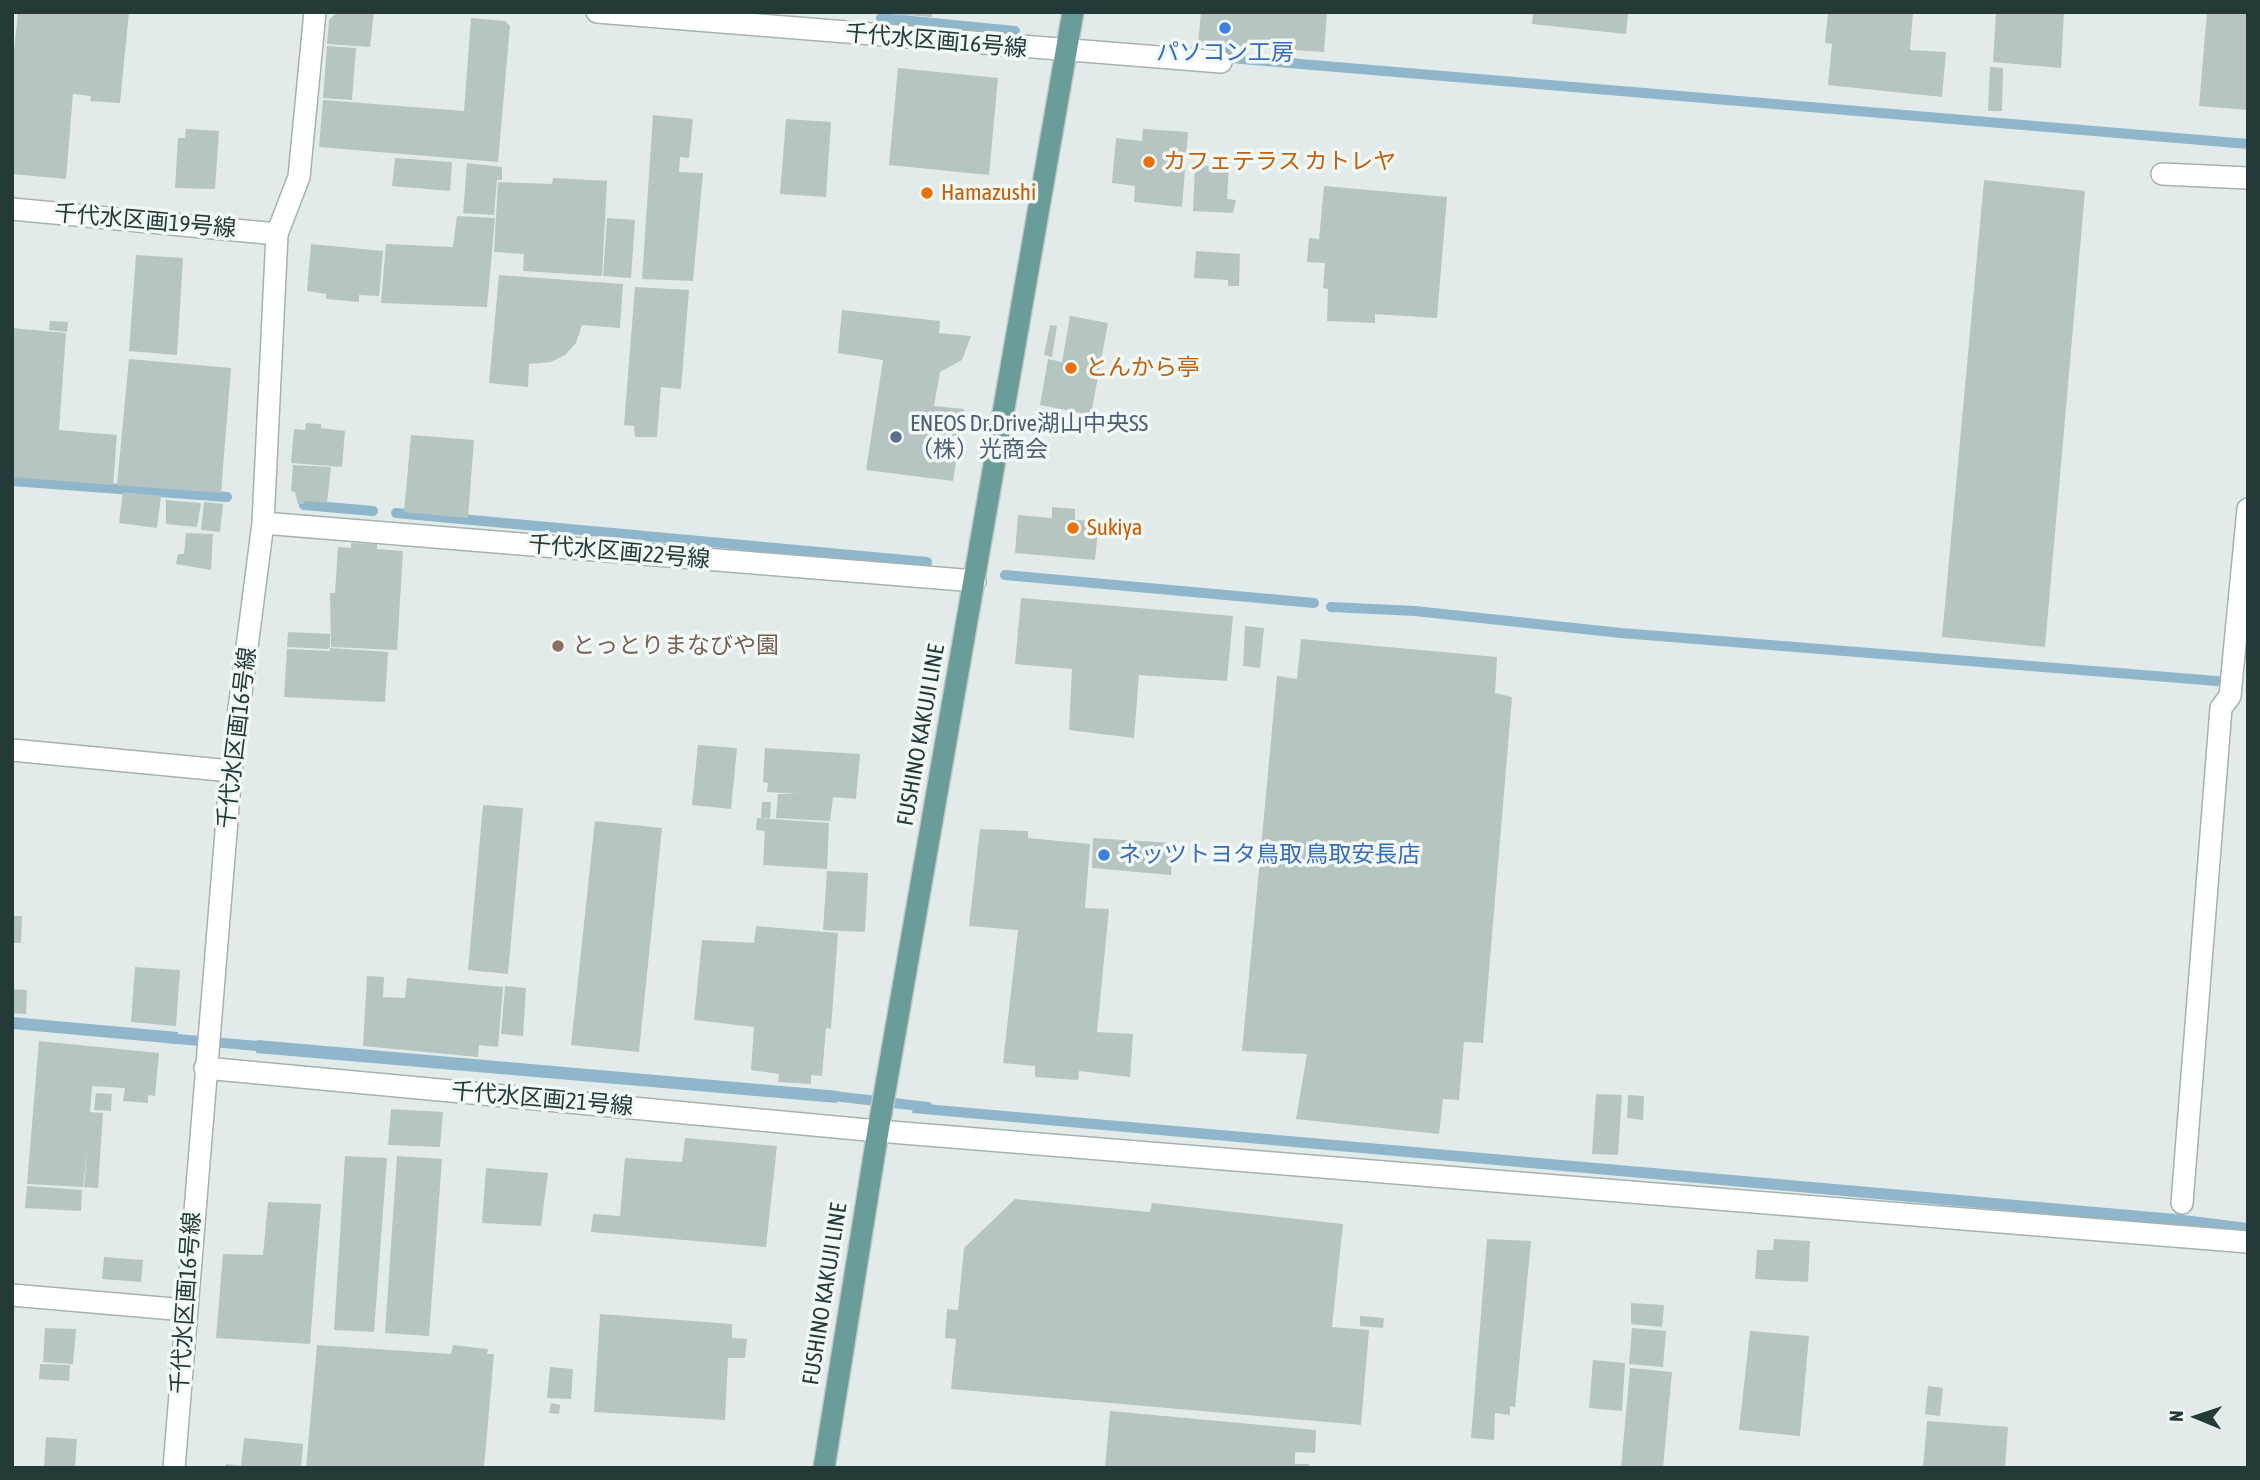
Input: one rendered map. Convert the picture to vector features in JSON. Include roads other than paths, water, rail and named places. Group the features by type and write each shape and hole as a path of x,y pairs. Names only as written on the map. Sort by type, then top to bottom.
{"main road":[{"name":"FUSHINO KAKUJI LINE","path":"824,1468 878,1131 1073,12"}],"street":[{"name":"千代水区画16号線","path":"174,1468 231,771 263,523 277,234 299,177 315,12"},
{"name":"千代水区画16号線","path":"597,12 1066,52 1221,62"},
{"path":"2162,174 2248,178"},
{"name":"千代水区画19号線","path":"12,209 277,234"},
{"path":"2182,1203 2221,708 2239,698 2248,509"},
{"name":"千代水区画22号線","path":"263,523 975,581"},
{"path":"12,750 231,771"},
{"name":"千代水区画21号線","path":"205,1068 878,1131 2248,1242"},
{"path":"12,1295 185,1310"}],"water":[{"path":"12,1017 178,1032 178,1044 12,1029"},
{"path":"257,1040 839,1091 837,1103 256,1053"},
{"path":"914,1103 2176,1214 2248,1223 2248,1232 912,1113"}],"waterway":[{"path":"881,18 1015,31"},
{"path":"1210,51 1225,52 1230,58 2248,144"},
{"path":"12,481 227,497"},
{"path":"304,505 373,511"},
{"path":"396,513 927,562"},
{"path":"1005,575 1314,603"},
{"path":"1331,607 1415,611 1621,633 2217,681"},
{"path":"166,1038 269,1047"},
{"path":"825,1095 928,1107"}],"place":[{"name":"パソコン工房","path":"1225,28"},
{"name":"カフェテラス カトレヤ","path":"1149,162"},
{"name":"Hamazushi","path":"927,193"},
{"name":"とんから亭","path":"1071,368"},
{"name":"ENEOS Dr.Drive湖山中央SS （株）光商会","path":"896,437"},
{"name":"Sukiya","path":"1073,528"},
{"name":"とっとりまなびや園","path":"558,646"},
{"name":"ネッツトヨタ鳥取 鳥取安長店","path":"1104,855"}]}
